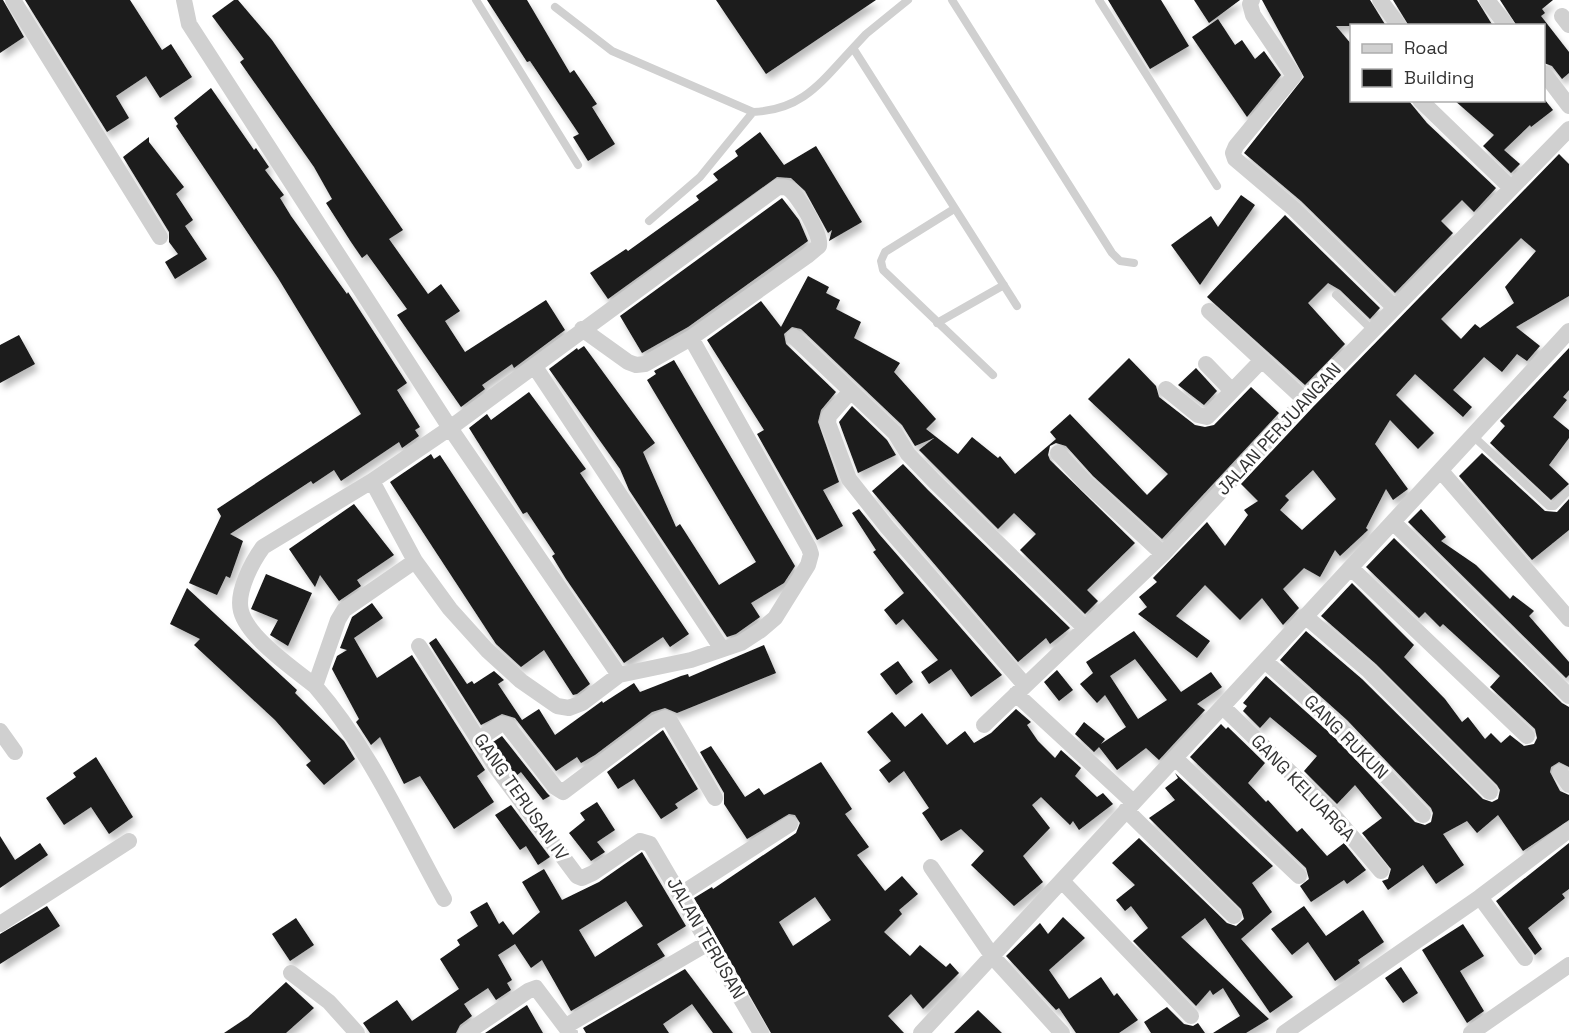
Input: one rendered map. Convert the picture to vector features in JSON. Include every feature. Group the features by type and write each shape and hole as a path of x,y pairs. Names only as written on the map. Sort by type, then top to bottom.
{"street":[{"path":"14,0 160,237"},
{"path":"183,0 189,24 450,428 619,675"},
{"path":"1252,0 1250,4 1252,15 1294,76 1233,153 1235,159 1294,209 1394,307"},
{"path":"1380,0 1398,24"},
{"path":"1487,0 1505,24"},
{"path":"1545,74 1569,106"},
{"path":"1422,102 1511,188"},
{"name":"JALAN PERJUANGAN","path":"984,724 1163,554 1305,400 1569,129"},
{"path":"444,899 358,742 341,716 315,686 282,660 251,629 241,612 240,600 254,559 263,547 372,481 450,428 535,367 582,329 759,199 778,187 786,187 793,192 819,234 819,246 691,338 645,364 636,365 582,329"},
{"path":"1209,311 1305,400"},
{"path":"921,1033 1266,662 1305,616 1569,331"},
{"path":"794,337 895,433 908,454 935,482 1085,628"},
{"path":"372,481 415,561 450,609 487,650 542,699 556,706 569,708 582,703 619,675 667,667 741,643 775,618 808,565 811,554 691,338"},
{"path":"1166,389 1204,418 1261,361"},
{"path":"1206,364 1232,391"},
{"path":"535,367 722,649"},
{"path":"850,392 829,416 828,423 849,479 1020,690 1234,916"},
{"path":"1058,453 1086,483 1163,554"},
{"path":"1441,471 1569,619"},
{"path":"1393,522 1569,696"},
{"path":"315,686 338,620 344,610 415,561"},
{"path":"1351,568 1527,736"},
{"path":"1305,616 1370,671 1490,792"},
{"name":"GANG TERUSAN IV","path":"418,646 495,766 577,876 582,878 593,873 640,841 650,844"},
{"name":"GANG RUKUN","path":"1266,662 1339,727 1423,815"},
{"name":"GANG KELUARGA","path":"1223,707 1329,810 1381,872"},
{"path":"478,739 501,724 507,726 555,787 563,792 656,722 665,718 670,721 715,798"},
{"path":"0,731 15,753"},
{"path":"1176,759 1299,876"},
{"path":"681,894 790,824"},
{"path":"1284,1033 1480,897 1569,830"},
{"path":"0,924 129,841"},
{"name":"JALAN TERUSAN","path":"650,844 761,1033"},
{"path":"932,867 993,957 1062,1033"},
{"path":"1062,881 1191,1016"},
{"path":"1480,897 1525,958"},
{"path":"466,1033 528,991 536,988 568,1030 708,943"},
{"path":"1471,1033 1569,965"},
{"path":"291,973 328,1002 357,1033"}],"lane":[{"path":"476,0 578,165"},
{"path":"555,7 612,51 753,112 771,111 809,96 866,34 908,0"},
{"path":"952,0 1112,253 1120,261 1134,263"},
{"path":"1099,0 1217,186"},
{"path":"853,48 1017,306"},
{"path":"648,220 700,177 753,112"},
{"path":"954,209 885,252 881,261 883,270 993,375"},
{"path":"937,323 1004,285"},
{"path":"1336,295 1372,330"},
{"path":"1473,436 1549,506 1554,506 1569,490"}],"building":[{"path":"0,0 3,0 24,37 0,53"},
{"path":"25,0 130,0 162,50 171,44 192,77 160,98 146,76 116,96 129,118 107,132"},
{"path":"234,0 238,0 272,40 403,230 389,239 428,294 441,284 460,311 445,321 465,352 546,300 565,330 514,368 512,364 482,385 485,389 461,407 397,315 407,309 367,254 362,258 351,242 326,203 332,199 314,167 240,62 244,59 212,16"},
{"path":"487,0 527,0 570,73 574,70 597,104 592,107 615,144 588,161 573,137 579,134 530,61 527,62"},
{"path":"716,0 876,0 766,74"},
{"path":"1108,0 1161,0 1189,46 1150,69"},
{"path":"1194,0 1240,0 1209,23"},
{"path":"1262,0 1370,0 1385,24 1336,26 1350,43 1350,102 1410,102 1427,123 1496,188 1474,212 1462,200 1441,221 1453,233 1395,293 1301,201 1244,153 1304,77"},
{"path":"1393,0 1477,0 1492,24 1408,24"},
{"path":"1500,0 1553,0 1542,9 1545,13 1541,16 1569,52 1569,73 1562,79 1552,66 1545,63 1545,24 1516,24"},
{"path":"1218,19 1235,45 1242,40 1255,59 1264,51 1281,75 1247,117 1192,37"},
{"path":"211,88 254,150 256,148 269,167 265,170 284,195 280,198 291,216 347,294 348,292 407,383 397,390 420,427 415,430 419,436 402,448 399,442 341,481 334,470 313,484 311,481 230,534 243,541 230,578 226,576 217,595 189,583 221,516 217,509 361,414 278,278 176,126 178,124 174,118"},
{"path":"1545,100 1553,110 1531,127 1530,125 1504,150 1520,164 1511,173 1483,146 1494,135 1456,102 1545,102"},
{"path":"760,132 784,165 816,146 862,222 829,241 832,230 828,233 805,191 791,178 777,177 608,299 590,273 626,249 628,251 699,200 696,196 718,180 713,174 738,156 735,151"},
{"path":"149,137 149,142 184,187 176,194 193,220 185,226 207,259 175,279 165,262 178,254 169,242 169,232 123,157"},
{"path":"1559,154 1569,164 1569,296 1516,327 1540,346 1527,361 1517,354 1502,372 1484,357 1453,390 1472,407 1463,417 1415,374 1396,395 1434,433 1418,449 1390,420 1375,444 1408,489 1393,500 1386,489 1366,528 1368,530 1340,556 1335,550 1320,577 1304,568 1283,589 1299,608 1283,625 1262,598 1240,620 1205,585 1176,616 1210,641 1197,658 1138,614 1147,607 1139,597 1157,582 1153,578 1207,522 1225,546 1248,515 1244,510 1258,501 1241,484","holes":["1521,238 1536,251 1505,287 1514,303 1480,328 1475,324 1461,339 1441,319","1313,470 1336,499 1302,530 1280,510 1289,500 1285,496"]},
{"path":"1241,195 1255,205 1200,285 1171,245 1211,216 1218,227"},
{"path":"782,198 799,220 808,241 688,327 642,353 620,316"},
{"path":"1285,215 1380,308 1370,319 1340,290 1328,283 1308,303 1345,344 1305,385 1207,297"},
{"path":"808,276 829,287 826,293 840,300 836,309 861,322 854,338 900,363 894,372 936,419 926,429 958,454 972,437 998,458 1000,456 1015,474 1056,439 1050,432 1070,414 1147,495 1168,474 1088,399 1129,358 1156,386 1159,397 1195,425 1205,427 1214,425 1251,387 1279,413 1162,539 1093,476 1066,446 1056,443 1050,446 1048,455 1050,460 1135,543 1087,590 1098,601 1085,614 1020,550 1036,534 1014,513 998,529 919,450 934,438 915,446 902,425 801,329 792,327 784,334 786,344 836,392 821,410 818,422 839,482 823,490 843,526 817,540 757,434 764,430 707,340 761,301 781,327"},
{"path":"19,335 35,364 0,383 0,345"},
{"path":"584,346 655,443 643,452 676,527 680,524 719,585 756,562 647,380 656,374 654,371 674,360 795,566 784,583 751,603 760,617 736,634 727,637 629,490 620,469 549,369 577,348 578,350"},
{"path":"1569,348 1569,390 1563,397 1567,400 1553,417 1569,430 1569,438 1549,465 1569,484 1551,500 1490,443 1505,426 1500,421"},
{"path":"1196,368 1217,391 1204,405 1178,385"},
{"path":"529,392 586,469 580,473 689,634 670,647 663,637 624,663 566,579 552,556 555,554 527,512 523,514 469,428 487,414 491,420"},
{"path":"852,406 887,440 896,455 858,473 839,422"},
{"path":"1482,453 1545,511 1557,512 1569,499 1569,530 1532,560 1459,476"},
{"path":"431,454 434,459 440,455 590,684 577,694 573,695 544,650 521,667 496,644 390,482"},
{"path":"903,464 1070,628 1050,644 1046,638 1018,662 872,491"},
{"path":"354,504 394,555 357,580 361,586 339,601 320,575 315,587 289,549"},
{"path":"859,509 1002,675 971,697 951,669 929,684 921,672 938,660 903,619 896,625 884,610 904,593 873,552 876,550 852,513"},
{"path":"1421,509 1446,537 1441,541 1476,565 1510,599 1513,595 1534,611 1529,616 1569,662 1569,675 1566,678 1408,522"},
{"path":"1394,538 1562,703 1569,707 1569,767 1559,762 1551,767 1550,772 1560,791 1569,795 1569,820 1523,851 1498,815 1477,833 1467,821 1443,834 1464,865 1436,884 1423,865 1388,890 1382,881 1388,879 1391,869 1362,833 1382,818 1355,785 1337,804 1304,771 1317,756 1270,717 1260,728 1243,711 1247,706 1243,703 1266,676 1332,735 1415,822 1425,825 1431,822 1433,813 1431,808 1347,720 1280,660 1306,631 1362,679 1483,799 1492,802 1498,799 1500,790 1497,785 1376,664 1321,616 1352,583 1414,645 1404,657 1445,699 1462,722 1468,717 1485,739 1491,733 1501,743 1510,735 1524,746 1534,744 1537,738 1535,729 1490,687 1500,676 1443,624 1440,627 1425,612 1419,618 1366,567"},
{"path":"266,574 312,593 288,646 270,635 278,620 251,609"},
{"path":"187,588 297,690 295,693 344,741 355,759 324,785 306,765 311,761 275,720 194,645 200,639 170,624"},
{"path":"372,603 383,618 354,638 377,678 412,655 485,770 477,776 494,802 454,829 420,776 404,784 380,737 371,745 356,722 359,719 332,669 337,656 347,650 340,648 352,617"},
{"path":"1134,631 1181,692 1211,672 1222,687 1197,704 1205,710 1159,760 1146,748 1117,770 1099,747 1094,752 1075,734 1084,722 1105,739 1101,744 1126,727 1105,695 1097,703 1080,684 1093,673 1086,662","holes":["1135,659 1167,700 1138,719 1110,676"]},
{"path":"436,638 467,684 472,681 474,684 494,671 504,680 498,684 522,720 539,709 555,735 602,701 603,703 634,683 640,692 681,676 688,674 689,677 764,645 776,673 677,713 665,708 652,712 595,755 581,763 577,757 556,771 515,718 502,714 481,725 429,643"},
{"path":"898,661 913,682 896,695 880,674"},
{"path":"1057,670 1073,690 1059,701 1044,682"},
{"path":"1016,709 1031,722 1027,725 1038,741 1055,758 1061,750 1081,768 1075,776 1097,797 1103,793 1113,804 1079,830 1073,821 1070,825 1041,797 1032,805 1050,828 1023,856 1043,882 1014,906 971,865 984,851 961,829 941,841 922,813 929,808 904,771 889,783 879,770 891,761 867,732 892,712 905,727 922,713 947,745 965,731 974,743 991,733"},
{"path":"1221,724 1226,729 1228,727 1265,763 1248,783 1266,802 1268,800 1297,832 1302,828 1327,856 1344,843 1366,870 1347,884 1344,880 1311,902 1300,886 1309,879 1306,868 1190,757"},
{"path":"663,730 698,789 675,804 678,808 661,819 634,779 618,789 607,772"},
{"path":"502,736 550,796 543,800 521,772 516,776 493,742"},
{"path":"711,746 745,797 759,788 764,795 821,762 852,809 845,814 869,847 857,855 885,891 902,876 918,894 899,910 902,914 884,932 910,956 920,945 946,967 950,963 959,973 923,1009 911,994 888,1016 904,1033 771,1033 694,898 712,887 713,889 796,833 800,823 795,815 789,814 747,839 724,804 724,793 700,752","holes":["815,897 831,920 793,946 779,922"]},
{"path":"96,757 133,817 109,834 91,807 64,825 46,798 76,777 73,773"},
{"path":"1175,773 1273,866 1252,883 1272,912 1241,939 1293,997 1270,1013 1205,918 1181,937 1269,1019 1246,1033 1213,1033 1240,1016 1223,988 1213,995 1210,990 1196,1006 1133,941 1148,928 1131,906 1125,911 1116,900 1135,885 1112,863 1139,838 1227,923 1236,926 1244,919 1241,909 1149,818 1175,800 1165,788 1178,778"},
{"path":"597,802 615,830 597,842 605,852 591,861 569,833 585,820 580,813"},
{"path":"511,805 550,857 538,865 526,846 520,850 495,815"},
{"path":"0,836 15,860 40,843 48,855 0,888"},
{"path":"1569,843 1569,889 1562,894 1565,898 1528,928 1542,949 1535,955 1496,901"},
{"path":"642,852 686,926 657,944 665,956 571,1011 542,960 531,968 515,944 498,955 512,980 507,983 511,990 496,1000 488,988 464,1004 472,1016 460,1025 456,1033 370,1033 363,1023 397,1000 412,1021 459,989 440,959 460,945 457,940 478,926 470,912 487,902 499,924 503,921 513,935 540,912 522,882 544,869 562,900 599,882","holes":["626,901 643,926 595,957 579,930"]},
{"path":"47,906 60,926 0,964 0,934"},
{"path":"1304,906 1326,936 1363,910 1384,942 1358,960 1360,963 1335,981 1308,942 1292,955 1271,929"},
{"path":"1063,917 1085,938 1049,970 1069,999 1101,977 1114,996 1117,993 1138,1020 1119,1033 1076,1033 1059,1008 1056,1010 1006,956 1040,923 1048,934"},
{"path":"296,918 314,945 290,961 272,934"},
{"path":"1463,924 1484,956 1460,971 1484,1011 1467,1023 1422,950"},
{"path":"1401,967 1418,993 1403,1003 1385,978"},
{"path":"685,969 733,1033 713,1033 692,1004 663,1024 669,1033 586,1033 583,1028"},
{"path":"286,982 314,1008 286,1033 224,1033 248,1017"},
{"path":"527,1005 543,1033 485,1033"},
{"path":"1167,1007 1184,1024 1193,1026 1198,1023 1205,1033 1151,1033 1144,1022"},
{"path":"978,1010 1002,1033 954,1033"}]}
